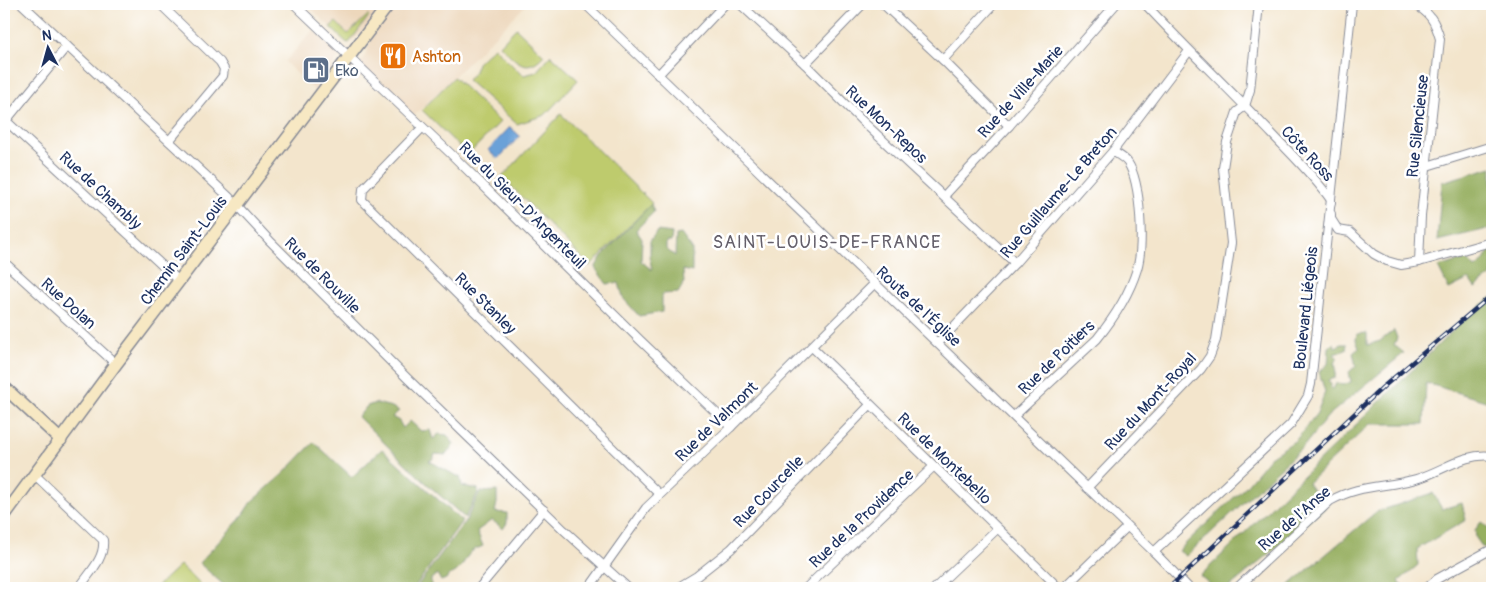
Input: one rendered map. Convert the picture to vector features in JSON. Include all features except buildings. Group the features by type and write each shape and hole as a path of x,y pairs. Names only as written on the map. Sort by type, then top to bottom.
{"street":[{"name":"Rue de Rouville","path":"22,4 237,205 270,241 407,378 564,530 604,566"},
{"path":"160,4 220,62 224,69 223,76 169,141"},
{"name":"Rue du Sieur-D'Argenteuil","path":"294,4 731,427"},
{"name":"Chemin Saint-Louis","path":"4,516 116,364 389,4"},
{"name":"Route de l'Église","path":"585,4 874,283 938,342 1189,588"},
{"path":"658,75 725,4"},
{"name":"Rue Mon-Repos","path":"740,4 1015,263"},
{"path":"805,64 863,4"},
{"path":"883,4 943,60 1009,126"},
{"path":"943,60 994,4"},
{"name":"Rue de Ville-Marie","path":"944,196 1009,126 1116,4"},
{"name":"Côte Ross","path":"1145,4 1320,184 1331,200 1331,219 1338,230 1350,232 1374,254 1386,261 1400,265 1419,262 1491,242"},
{"name":"Rue du Mont-Royal","path":"1087,488 1201,369 1210,356 1216,340 1231,243 1223,168 1226,142 1237,112 1245,106 1250,90 1259,4"},
{"name":"Boulevard Liégeois","path":"1154,552 1290,424 1308,396 1311,384 1352,4"},
{"name":"Rue Silencieuse","path":"1414,4 1426,10 1436,25 1440,38 1421,216 1419,262"},
{"path":"4,121 67,46"},
{"name":"Rue Guillaume-Le Breton","path":"938,342 1015,263 1113,151 1189,51"},
{"name":"Rue de Chambly","path":"4,121 180,281"},
{"name":"Rue Stanley","path":"422,128 363,189 362,200 659,494"},
{"path":"1427,166 1492,146"},
{"name":"Rue de Poitiers","path":"1014,416 1097,339 1109,325 1129,291 1138,267 1140,248 1135,178 1128,162 1113,151"},
{"name":"Rue Dolan","path":"4,262 116,364"},
{"name":"Rue de Valmont","path":"589,588 646,508 659,494 731,427 874,283"},
{"name":"Rue de Montebello","path":"812,346 933,467 1059,588"},
{"path":"4,387 61,440"},
{"name":"Rue Courcelle","path":"677,588 697,576 731,549 870,404"},
{"name":"Rue de l'Anse","path":"1237,588 1330,501 1345,492 1364,487 1392,485 1418,479 1472,456 1492,456"},
{"name":"Rue de la Providence","path":"806,588 933,467"},
{"path":"35,475 103,540 104,549 99,560 79,588"},
{"path":"479,588 544,510"},
{"path":"1064,588 1128,527"},
{"path":"935,588 997,529"},
{"path":"1427,588 1437,579 1492,550"},
{"path":"604,566 628,588"}],"shaded area":[{"path":"306,4 527,4 413,117 358,66 365,56 380,17 350,42 346,42"},
{"path":"313,30 335,52 338,58 316,92 285,62"}],"green space":[{"path":"368,15 349,43 330,27 336,22 348,34"},
{"path":"516,28 544,55 538,61 526,65 520,63 500,45"},
{"path":"494,47 524,75 536,72 551,55 578,80 545,115 517,124 467,80 474,72 477,63"},
{"path":"454,77 500,122 468,155 422,110"},
{"path":"561,114 652,203 590,266 502,177"},
{"path":"1492,167 1492,228 1437,241 1442,182"},
{"path":"651,204 654,212 636,230 642,239 641,261 652,270 650,241 657,231 672,233 671,242 666,242 666,249 675,256 676,235 681,234 692,249 692,272 683,270 684,283 678,293 662,294 662,312 639,316 623,298 619,283 607,284 595,268 602,256"},
{"path":"1490,249 1492,252 1492,275 1475,288 1469,279 1449,289 1438,267 1467,259 1475,268 1483,262"},
{"path":"1492,297 1492,403 1426,383 1424,424 1370,424 1308,483 1325,508 1228,588 1215,588 1200,576 1469,315"},
{"path":"1394,330 1397,338 1394,345 1404,353 1328,416 1304,446 1186,556 1179,551 1246,486 1270,457 1296,440 1317,413 1325,392 1319,372 1328,364 1329,347 1334,343 1335,347 1347,344 1346,350 1334,354 1338,358 1334,363 1336,367 1335,378 1328,380 1332,385 1330,387 1333,389 1336,383 1343,385 1351,382 1349,372 1356,366 1353,353 1359,348 1356,340 1357,334 1367,333 1367,345 1380,341"},
{"path":"376,403 399,411 392,417 399,421 403,428 410,421 421,431 430,430 433,439 439,434 447,435 454,444 446,455 435,454 433,459 429,461 460,477 462,486 478,489 478,493 465,518 416,474 358,417 367,406"},
{"path":"314,442 352,477 382,449 462,521 414,588 227,588 199,563 240,519 251,502 283,474"},
{"path":"497,491 495,512 507,513 507,523 503,529 492,520 477,531 483,546 475,549 468,555 460,569 441,581 437,574 431,579 431,588 416,588 466,520 480,492"},
{"path":"1433,493 1442,509 1462,503 1466,520 1417,549 1418,565 1399,581 1403,588 1286,588 1376,512"},
{"path":"1481,522 1489,528 1492,543 1483,548 1476,538 1475,530"},
{"path":"180,565 204,588 155,588"}],"water":[{"path":"510,127 520,136 498,159 488,150"}],"railway":[{"path":"1169,588 1383,387 1492,295"}],"place":[{"name":"Ashton","path":"393,56"},
{"name":"Eko","path":"316,70"}],"district":[{"name":"SAINT-LOUIS-DE-FRANCE","path":"827,242"}]}
